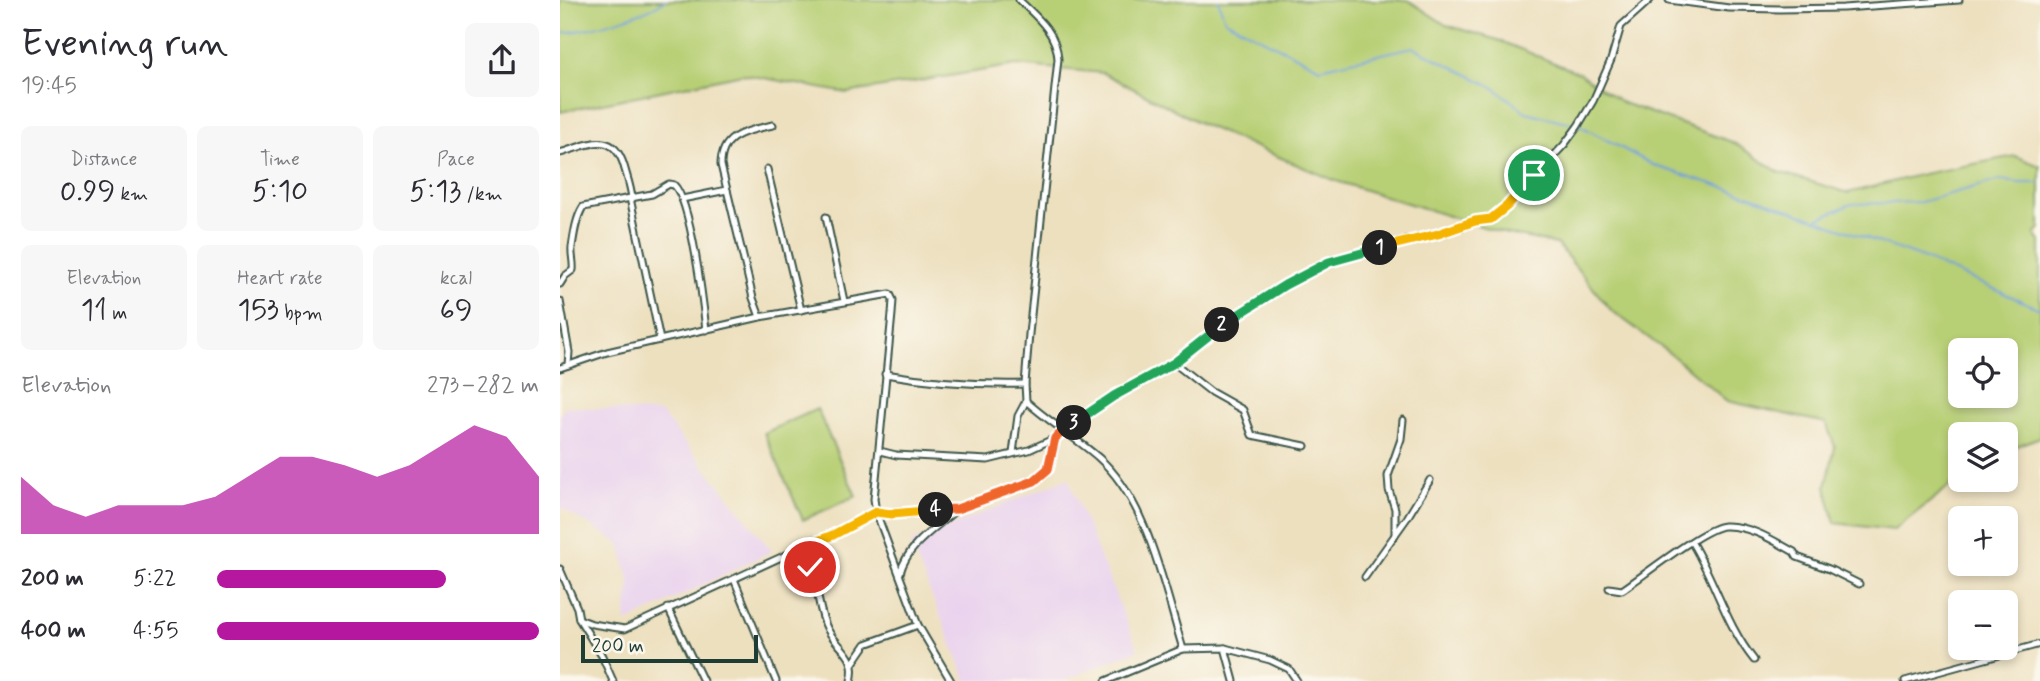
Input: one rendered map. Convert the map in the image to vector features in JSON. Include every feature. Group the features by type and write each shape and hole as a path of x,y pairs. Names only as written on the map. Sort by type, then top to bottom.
{"street":[{"path":"1013,453 1018,416 1026,401 1025,384 1058,59 1055,38 1019,0"},
{"path":"880,451 910,456 988,460 1029,450 1055,438 1114,396 1174,363 1227,321 1285,285 1329,262 1438,234 1498,215 1564,145 1578,126 1593,101 1611,60 1621,26 1650,0"},
{"path":"1669,0 1729,8 1780,9 1843,8 1959,0"},
{"path":"760,317 721,165 721,151 727,142 747,131 773,125"},
{"path":"560,153 608,142 620,153 660,340"},
{"path":"767,169 801,310"},
{"path":"560,284 562,276 573,270 572,249 577,219 583,207 652,194 669,184 677,188 682,199 706,330"},
{"path":"682,199 727,190"},
{"path":"826,217 844,301"},
{"path":"560,368 607,352 760,317 890,294 893,300 874,499 876,512 919,625 951,681"},
{"path":"560,301 569,352 568,365"},
{"path":"1174,363 1211,392 1243,410 1252,435 1305,446"},
{"path":"885,374 914,379 1025,384"},
{"path":"1026,401 1100,459 1122,484 1141,514 1183,649"},
{"path":"1395,535 1395,509 1388,476 1401,439 1403,420"},
{"path":"579,619 592,624 625,629 833,535 876,512 892,514 957,509 1034,481 1048,469 1055,438"},
{"path":"1365,577 1430,480"},
{"path":"900,573 904,560 916,545 957,509"},
{"path":"1609,588 1622,590 1721,526 1748,528 1794,552 1797,557 1858,584"},
{"path":"1692,543 1708,569 1730,625 1754,660"},
{"path":"798,549 810,567 828,630 853,663 851,681"},
{"path":"560,569 579,619 602,656 613,681"},
{"path":"734,579 776,681"},
{"path":"668,608 703,681"},
{"path":"853,663 866,644 919,625"},
{"path":"1905,681 2040,644"},
{"path":"1225,648 1234,681"},
{"path":"1106,681 1120,679 1183,649 1225,648 1270,660 1289,669 1297,681"}],"shaded area":[{"path":"566,406 661,413 772,551 625,623 630,583 620,544 560,507 560,415"},
{"path":"1068,478 1138,650 1063,681 967,681 910,543"}],"green space":[{"path":"560,0 1408,0 1446,25 1498,40 1579,73 1623,103 1732,142 1779,172 1848,193 1923,174 2015,156 2040,166 2040,228 2035,235 2040,241 2040,437 2018,445 2018,422 1948,422 1948,487 1894,530 1835,523 1826,487 1835,447 1826,423 1727,401 1611,310 1557,244 1503,233 1333,180 1204,125 1103,73 1016,65 847,93 742,74 560,112"},
{"path":"817,409 856,496 803,520 764,433"}],"waterway":[{"path":"560,33 615,21 645,11 665,0"},
{"path":"1218,0 1225,20 1320,68 1413,47 1493,87 1526,112 1579,125 1655,166 1751,196 1925,259 2040,309"},
{"path":"1817,219 1851,204 1921,202 2000,180 2040,183"}],"route":[{"path":"810,567 798,549 833,535 876,512 892,514 957,509 1034,481 1048,469 1055,438 1063,431 1114,396 1174,363 1247,308 1329,262 1438,234 1475,221 1491,219 1507,206 1534,175"}]}
